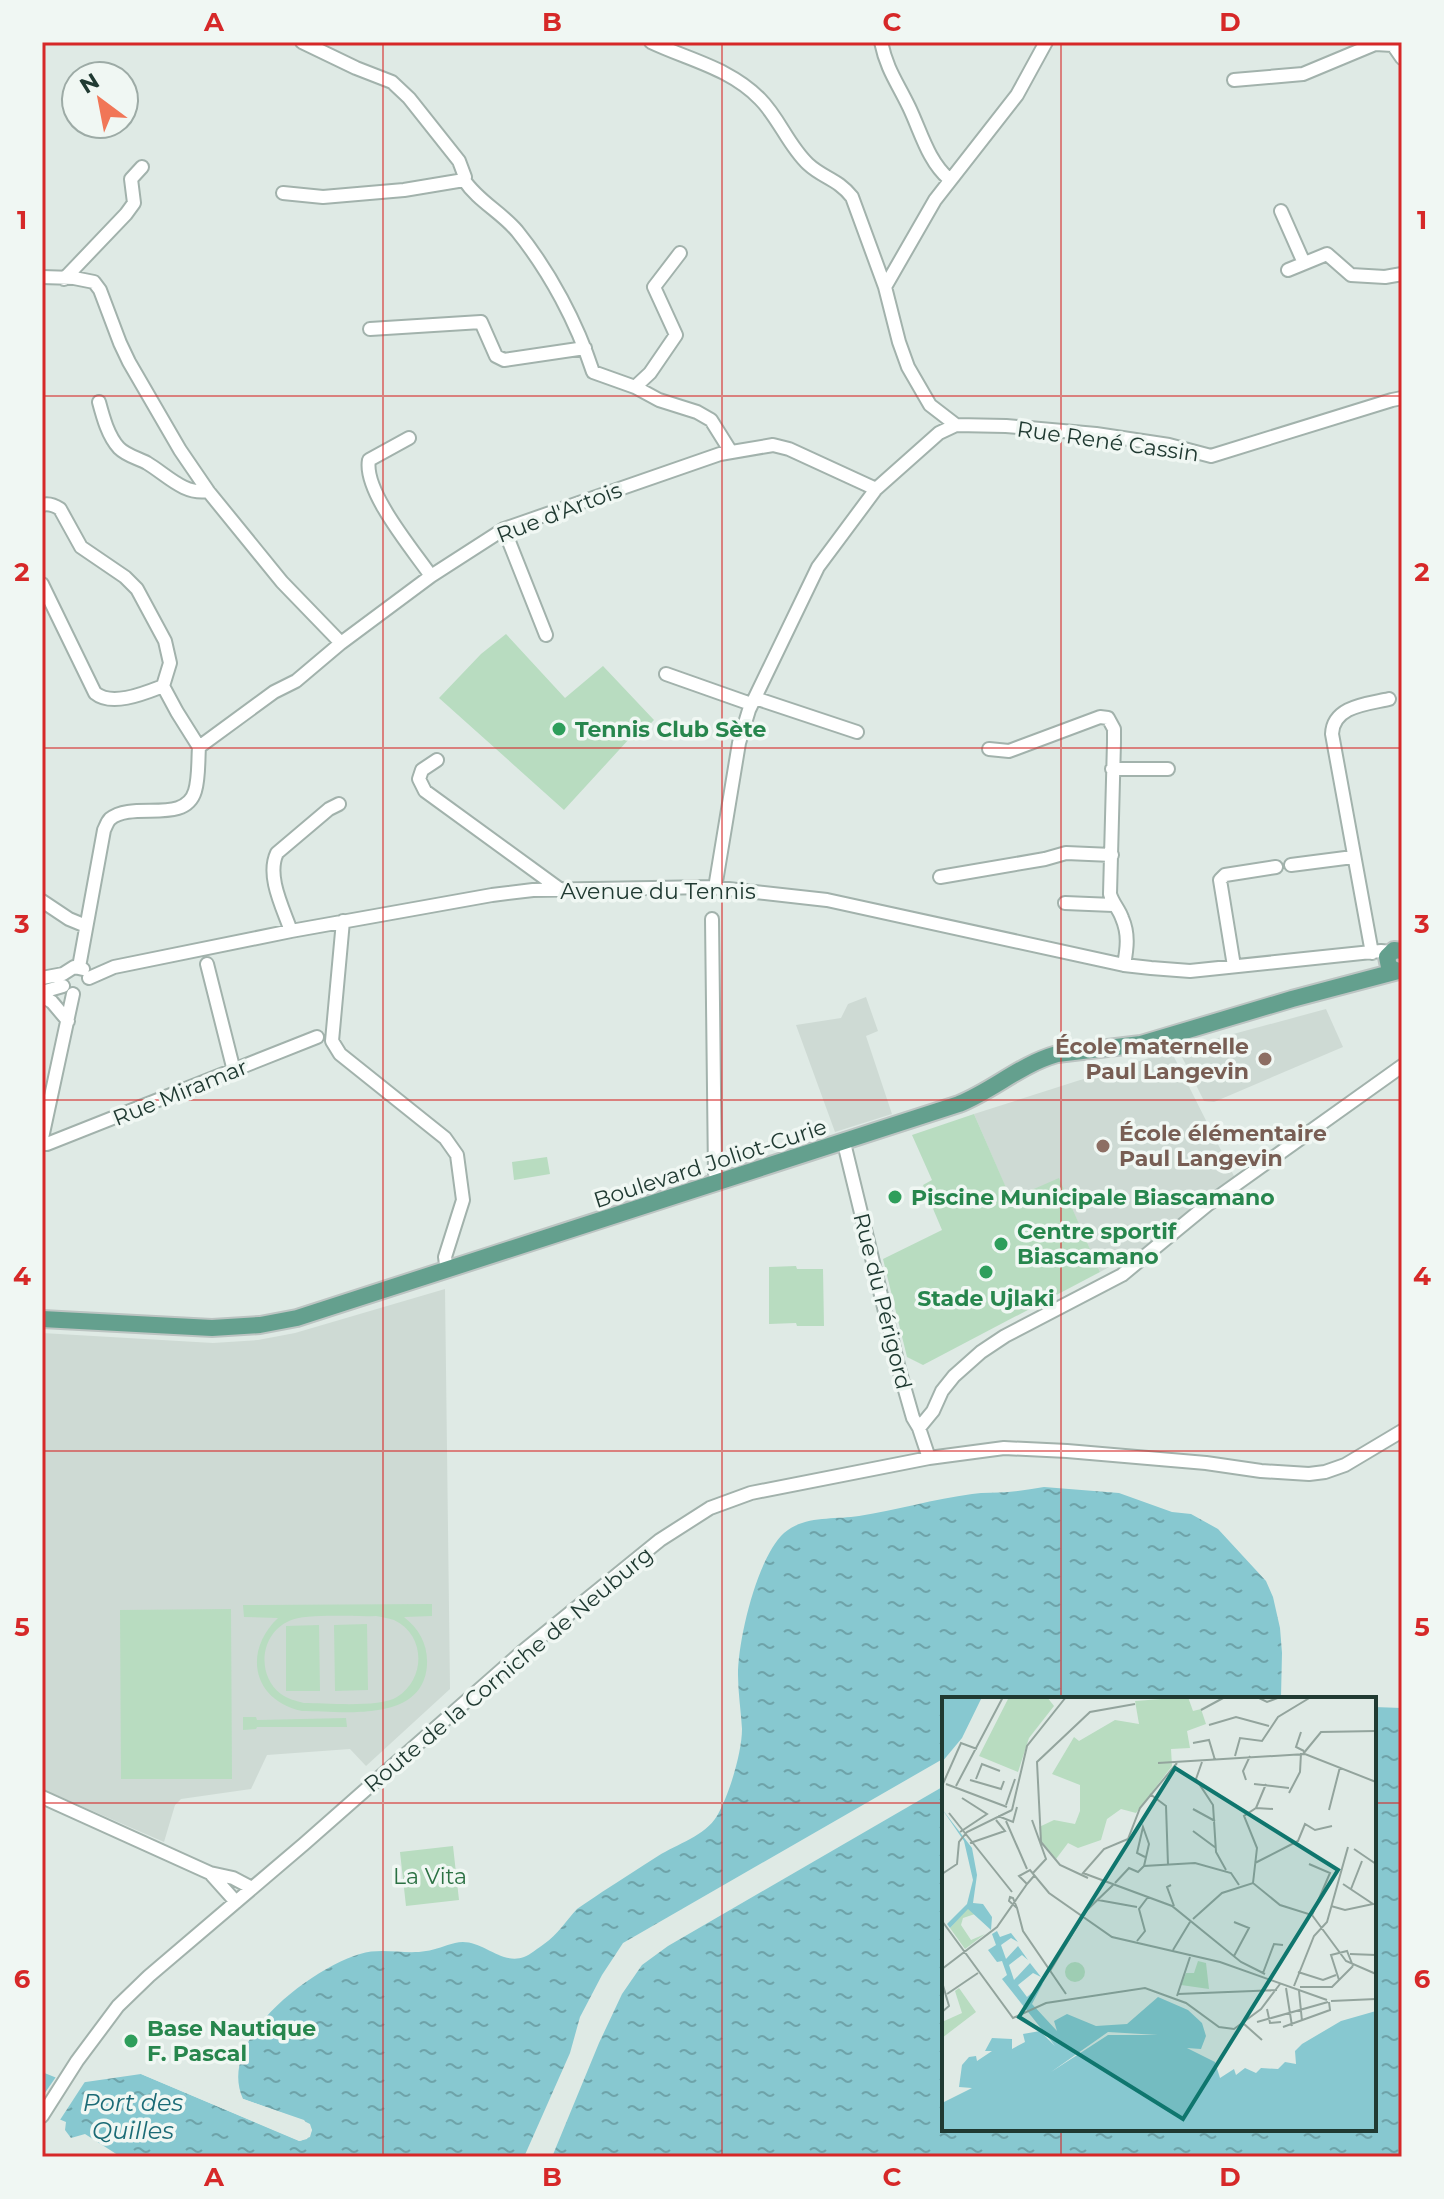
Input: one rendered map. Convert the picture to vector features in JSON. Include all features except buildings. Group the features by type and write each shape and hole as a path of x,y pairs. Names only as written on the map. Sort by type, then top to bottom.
{"main road":[{"name":"Boulevard Joliot-Curie","path":"42,1319 212,1328 260,1325 297,1318 972,1099 1015,1072 1047,1057 1141,1044 1282,1001 1389,962"}],"street":[{"path":"302,42 392,82 409,98 459,161 464,180 473,193 515,229 552,280 585,348 593,372 711,420 731,452"},
{"path":"651,42 727,73 739,81 760,98 809,165 843,185 852,197 885,287 908,367 930,405 956,425 939,433 876,489 818,567 744,720 715,888"},
{"path":"881,42 885,63 907,102 937,169 949,179"},
{"path":"885,287 935,200 1017,95 1046,42"},
{"path":"1234,80 1303,74 1375,44 1393,45 1402,58"},
{"path":"64,279 134,203 131,179 142,167"},
{"path":"283,193 323,197 404,190 464,180"},
{"path":"1281,211 1304,263"},
{"path":"635,387 650,373 676,335 654,287 680,253"},
{"path":"1288,270 1327,254 1351,275 1385,277 1402,274"},
{"path":"42,277 94,282 129,362 180,450 208,491 282,582 341,643"},
{"path":"370,329 481,322 496,356 504,360 585,348"},
{"name":"Rue René Cassin","path":"956,425 1096,434 1169,445 1211,456 1402,398"},
{"path":"99,402 117,446 126,454 147,463 181,486 198,493 208,491"},
{"path":"409,438 369,460 367,471 379,501 431,576"},
{"name":"Rue d'Artois","path":"199,747 274,692 296,681 431,576 504,529 731,452 773,445 789,449 876,489"},
{"path":"42,505 47,503 60,509 81,547 137,589 165,641 170,663 163,686 199,747 195,790 190,802 181,808 126,812 111,819 104,830 79,967"},
{"path":"504,529 546,635"},
{"path":"42,584 95,693 101,698 110,699 163,686"},
{"path":"666,674 857,732"},
{"path":"1389,699 1345,711 1332,725 1353,857 1389,962"},
{"path":"989,749 1009,751 1100,717 1108,718 1114,742 1110,894 1127,933 1124,965"},
{"path":"1114,742 1120,745 1127,768"},
{"path":"437,760 422,770 419,779 425,791 561,890"},
{"path":"1112,769 1168,769"},
{"path":"291,931 272,863 277,853 339,804"},
{"path":"940,877 1066,853 1112,855"},
{"path":"1291,865 1353,857"},
{"path":"1234,966 1220,880 1225,875 1276,867"},
{"name":"Avenue du Tennis","path":"89,978 114,967 291,931 533,890 715,888 827,900 1124,965 1190,971 1234,966 1389,962"},
{"path":"42,901 86,926"},
{"path":"1065,903 1113,905"},
{"path":"712,919 717,1183"},
{"path":"343,921 332,1041 340,1054 445,1138 457,1155 463,1200 445,1257 447,1271"},
{"path":"207,964 234,1071"},
{"path":"42,978 66,985 81,994 87,989 89,978 84,969 70,968 66,985 68,1021 42,1141"},
{"path":"42,994 66,985"},
{"path":"42,994 68,1021"},
{"name":"Rue Miramar","path":"42,1141 47,1144 317,1037"},
{"path":"919,1428 954,1376 981,1352 1005,1336 1122,1275 1144,1260 1207,1205 1402,1066"},
{"name":"Rue du Périgord","path":"844,1143 899,1369 929,1458"},
{"name":"Route de la Corniche de Neuburg","path":"42,2116 77,2061 118,2006 149,1976 522,1652 623,1569 687,1521 710,1508 751,1493 929,1458 1004,1448 1038,1448 1309,1474 1345,1465 1402,1431"},
{"path":"42,1797 210,1873 233,1878 252,1888"},
{"path":"210,1873 236,1902"}],"shaded area":[{"path":"866,997 878,1031 866,1036 892,1114 835,1132 796,1025 841,1018 848,1004"},
{"name":"École maternelle Paul Langevin","path":"1326,1009 1343,1047 1214,1102 1204,1101 1178,1049"},
{"name":"École élémentaire Paul Langevin","path":"1171,1051 1235,1178 1140,1250 1100,1272 1059,1179 1011,1200 974,1114"},
{"path":"445,1289 450,1689 366,1766 350,1749 267,1755 251,1789 181,1799 175,1805 164,1842 42,1789 42,1333 213,1343 258,1340 295,1333"}],"green space":[{"name":"Tennis Club Sète","path":"506,634 565,698 603,666 654,720 634,741 630,738 564,810 439,698 481,654"},
{"name":"Centre sportif Biascamano","path":"974,1114 1011,1199 1059,1178 1100,1272 923,1365 907,1357 883,1259 942,1230 923,1185 932,1180 912,1135"},
{"path":"547,1157 550,1174 514,1180 512,1162"},
{"path":"796,1266 797,1269 823,1269 824,1326 769,1324 769,1267"},
{"path":"432,1604 432,1616 404,1617 418,1632 426,1650 427,1665 422,1684 411,1697 378,1710 302,1711 285,1705 272,1696 258,1673 260,1645 278,1618 244,1617 243,1605","holes":["378,1616 405,1627 417,1646 417,1669 407,1689 397,1697 366,1704 304,1703 284,1696 273,1686 265,1666 265,1655 267,1645 279,1627 307,1617"]},
{"path":"231,1609 232,1779 121,1779 120,1610"},
{"path":"367,1624 368,1690 335,1691 334,1625"},
{"path":"319,1625 320,1691 286,1691 286,1626"},
{"path":"243,1717 256,1717 257,1720 346,1718 347,1727 257,1727 243,1730"},
{"name":"La Vita","path":"453,1846 459,1900 406,1906 400,1852"}],"water":[{"name":"Port des Quilles","path":"1044,1487 1119,1493 1172,1512 1191,1514 1218,1529 1266,1581 1273,1597 1282,1653 1281,1697 942,1697 942,2131 1376,2131 1376,1707 1402,1708 1402,2157 121,2157 85,2134 71,2138 65,2130 66,2122 42,2112 42,2072 72,2084 141,2074 299,2141 307,2139 312,2130 304,2120 243,2099 238,2076 243,2054 255,2031 294,1991 340,1962 368,1952 418,1952 464,1942 507,1958 524,1957 549,1940 577,1909 712,1823 726,1797 740,1750 742,1729 738,1675 745,1621 765,1561 784,1533 810,1521 859,1516 972,1494"}],"pier":[{"path":"942,1760 942,1787 668,1946 642,1965 622,1994 599,2043 552,2157 524,2157 570,2053 580,2017 623,1943"},
{"path":"149,2073 300,2137 308,2130 303,2124 241,2103 238,2097 304,2121 310,2124 310,2137 300,2141 141,2074"},
{"path":"58,2074 73,2080 88,2077 58,2123 42,2116 42,2097"}],"place":[{"name":"Tennis Club Sète","path":"559,729"},
{"name":"École maternelle Paul Langevin","path":"1265,1059"},
{"name":"École élémentaire Paul Langevin","path":"1103,1146"},
{"name":"Piscine Municipale Biascamano","path":"895,1197"},
{"name":"Centre sportif Biascamano","path":"1001,1244"},
{"name":"Stade Ujlaki","path":"986,1272"},
{"name":"Base Nautique F. Pascal","path":"131,2041"}]}
